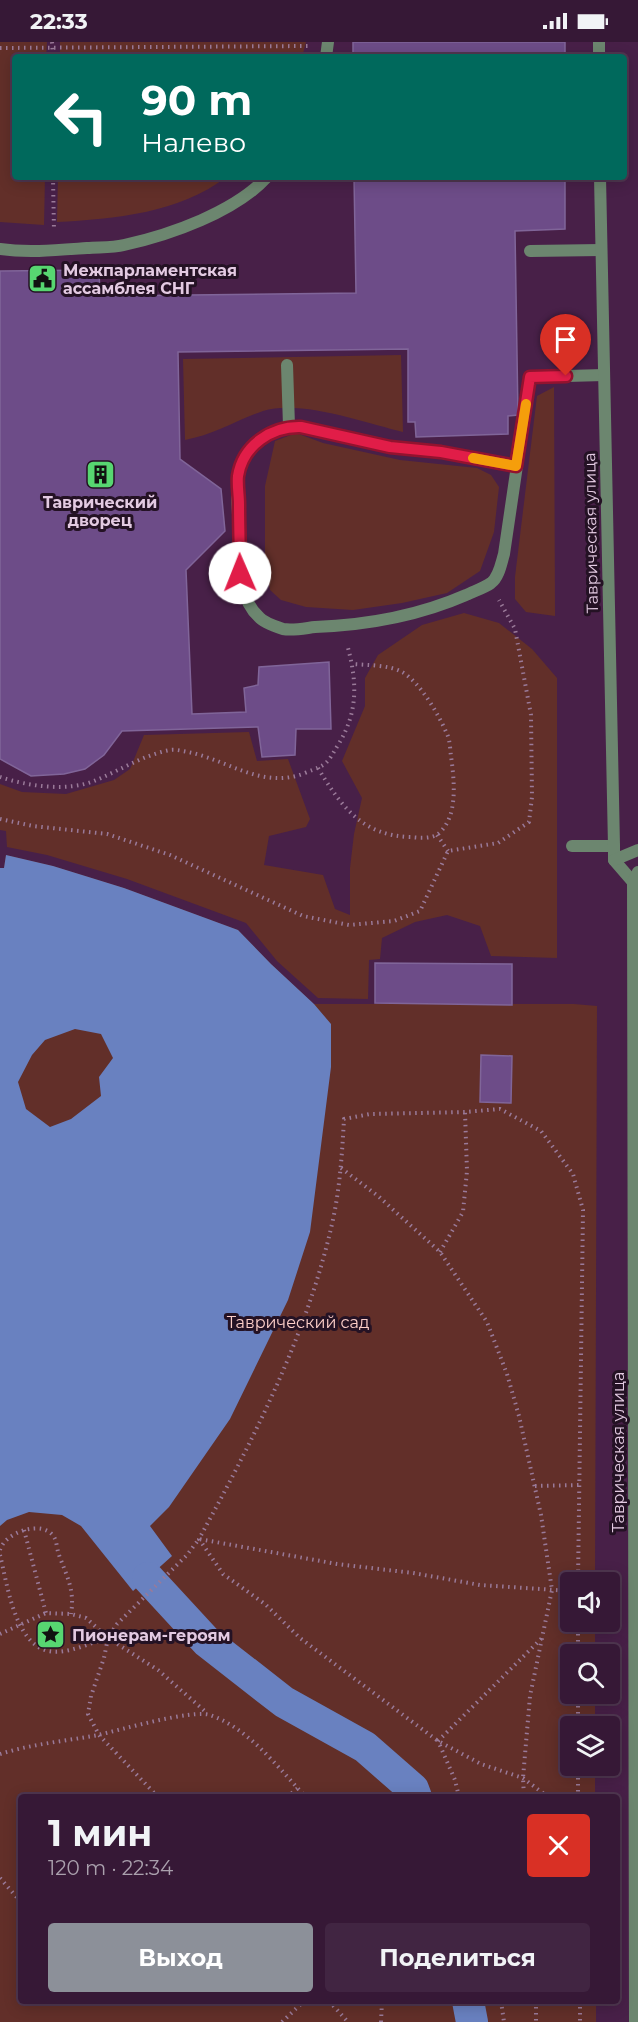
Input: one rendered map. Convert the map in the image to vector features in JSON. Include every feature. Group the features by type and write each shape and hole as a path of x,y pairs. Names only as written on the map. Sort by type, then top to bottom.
{"street":[{"path":"0,249 54,250 123,245 175,230 221,211 256,189 264,180"},
{"name":"Таврическая улица","path":"600,180 614,860 636,879 635,2022"},
{"path":"530,251 601,250"},
{"path":"287,365 289,426"},
{"path":"516,466 441,452 390,447 301,427 289,426 278,429 262,437 247,454 238,475 240,573 247,600 259,618 284,629 343,626 383,621 420,612 490,584 496,578 504,555 530,377 604,375"},
{"path":"572,846 614,846"},
{"path":"614,860 638,850"}],"path":[{"path":"0,48 52,45 327,48"},
{"path":"53,180 54,250"},
{"path":"448,851 498,843 529,822 532,796 531,715 515,629 490,584"},
{"path":"0,777 54,788 92,782 136,761 172,749 206,756 241,772 269,779 294,778 326,765 345,734 354,703 355,677 343,626"},
{"path":"318,768 338,800 364,825 395,837 426,838 437,835 447,822 455,789 448,736 422,690 402,672 378,666 352,664"},
{"path":"0,819 33,826 107,834 170,855 303,916 349,925 394,921 420,911 448,851"},
{"path":"437,835 448,851"},
{"path":"155,1794 99,1735 88,1714 90,1696 104,1658 108,1638 117,1624 187,1555 199,1539 272,1399 300,1330 332,1225 341,1168 344,1119 370,1114 465,1112 500,1108 541,1131 573,1174 583,1210 578,1572"},
{"path":"440,1252 463,1212 467,1171 465,1112"},
{"path":"341,1168 378,1196 440,1252 487,1322 507,1374 535,1486 552,1590 530,1696 523,1778 524,1794"},
{"path":"535,1486 579,1485"},
{"path":"0,1550 5,1539 24,1530 43,1530 54,1537 74,1598 71,1614"},
{"path":"24,1530 46,1613"},
{"path":"199,1539 337,1564 480,1585 560,1590"},
{"path":"199,1539 223,1574 265,1604 300,1638 438,1741 481,1764 523,1778 544,1794"},
{"path":"0,1555 15,1615 34,1644 48,1651 67,1650 108,1638"},
{"path":"0,1634 46,1613 71,1614 86,1618 108,1638 158,1670 207,1714 232,1725 266,1754 303,1794"},
{"path":"438,1741 544,1636"},
{"path":"0,1754 99,1735 164,1719 207,1714"},
{"path":"438,1741 455,1780 458,1794"},
{"path":"578,1776 578,1794"},
{"path":"290,1794 297,1788"},
{"path":"0,1878 18,1899"},
{"path":"282,2022 301,2004"},
{"path":"332,2004 348,2022"},
{"path":"381,2022 382,2004"},
{"path":"501,2004 504,2022"},
{"path":"536,2004 536,2022"},
{"path":"580,2004 580,2022"}],"green space":[{"path":"0,42 47,42 46,54 12,54 12,180 45,180 44,225 0,222"},
{"path":"60,42 306,42 303,54 60,54"},
{"path":"58,180 222,180 188,199 146,212 101,219 57,222"},
{"path":"401,355 403,432 314,410 278,408 263,411 215,431 185,440 183,359"},
{"path":"554,387 555,616 526,612 515,599 515,577 537,396"},
{"path":"296,433 323,443 400,460 477,468 491,475 499,487 494,532 480,571 447,593 402,603 353,610 306,607 281,600 270,590 265,558 265,486 275,441"},
{"path":"464,613 499,623 532,649 557,678 557,958 491,956 480,926 447,915 415,922 382,938 380,959 369,960 368,999 318,998 277,961 246,923 127,879 47,855 7,847 6,831 0,830 0,784 22,792 66,794 114,780 130,769 144,735 249,732 257,761 288,759 310,819 306,827 269,836 264,865 323,875 335,909 350,915 350,868 354,834 362,798 342,761 365,706 365,678 378,655 422,625"},
{"name":"Таврический сад","path":"6,855 53,866 124,888 238,930 314,1004 574,1004 597,1006 595,1572 560,1572 560,1632 595,1632 595,1644 560,1644 560,1704 595,1704 595,1716 560,1716 560,1776 595,1776 595,1794 18,1794 18,2004 596,2004 596,2022 0,2022 0,868 4,868"}],"water":[{"path":"6,855 53,866 124,888 238,930 314,1004 331,1024 331,1067 310,1232 288,1300 230,1419 169,1507 150,1526 172,1556 133,1591 81,1526 62,1515 29,1512 7,1520 0,1526 0,868 4,868","holes":["75,1029 101,1034 113,1058 99,1077 101,1096 71,1119 50,1127 26,1109 18,1082 32,1055 45,1040"]}],"building":[{"path":"353,42 565,42 565,54 353,54"},
{"name":"Таврический дворец","path":"354,180 565,180 565,229 515,231 518,415 508,416 508,434 416,437 415,422 408,422 408,349 178,352 180,459 221,489 225,531 186,570 192,714 246,712 244,688 258,685 259,667 329,662 331,729 296,729 295,755 262,757 258,727 122,731 104,755 85,769 64,774 31,776 0,759 0,271 99,270 100,296 356,293"},
{"path":"375,963 512,964 512,1005 375,1003"},
{"path":"481,1055 512,1056 511,1103 480,1102"}],"waterway":[{"path":"148,1578 207,1642 284,1702 365,1747 413,1789 415,1794"},
{"path":"469,2004 472,2022"}],"slow traffic":[{"path":"473,458 516,466 526,404"}],"place":[{"name":"Межпарламентская ассамблея СНГ","path":"42,279"},
{"name":"Таврический дворец","path":"100,474"},
{"name":"Пионерам-героям","path":"51,1635"}],"route":[{"path":"240,573 238,475 247,454 262,437 289,426 301,427 390,447 441,452 516,466 530,377 566,376"}]}
